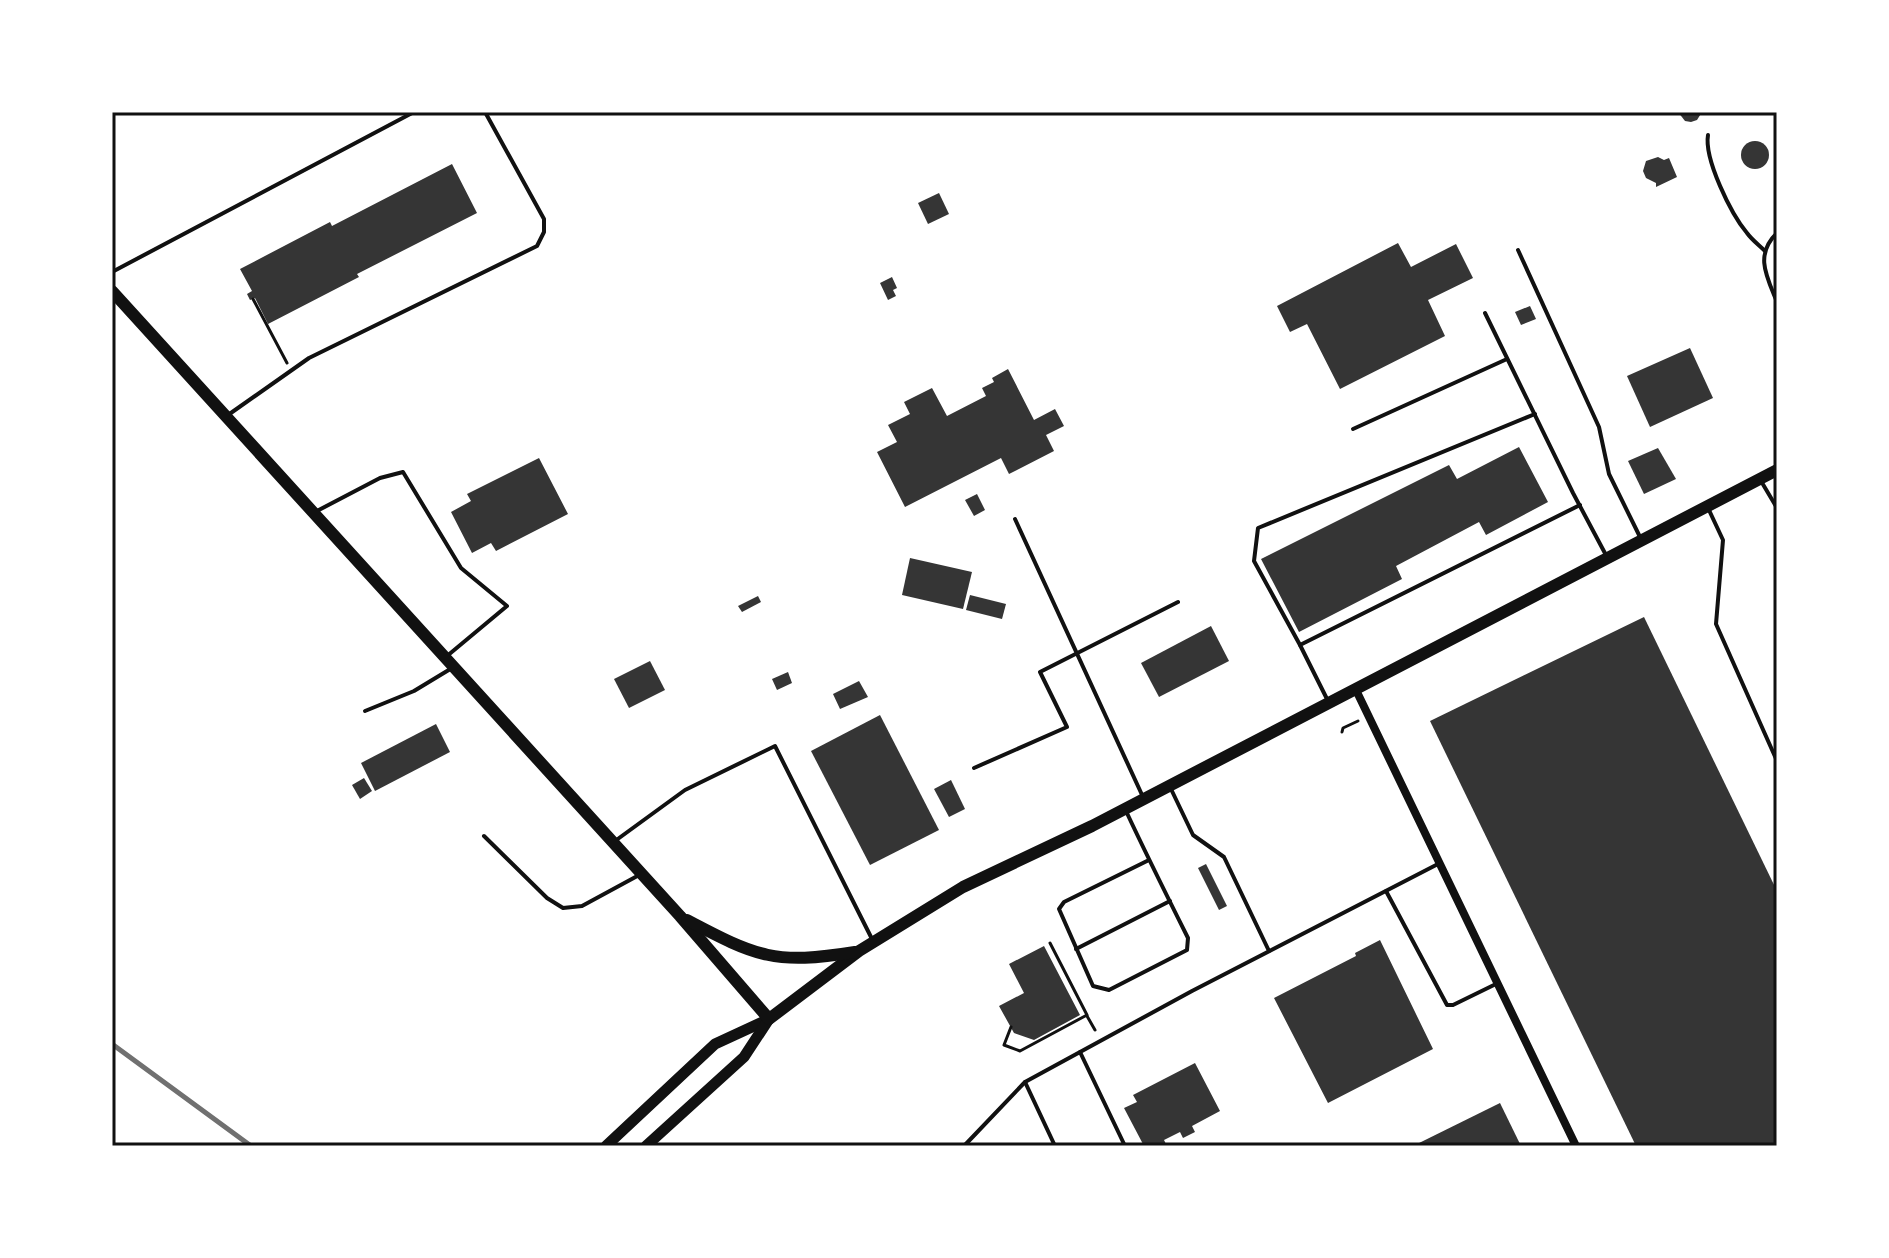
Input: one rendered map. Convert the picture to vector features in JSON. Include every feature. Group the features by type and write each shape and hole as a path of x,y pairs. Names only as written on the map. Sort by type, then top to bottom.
{"main road":[{"path":"112,291 642,873 769,1019"},
{"path":"606,1146 715,1044 769,1019 859,951 963,887 1144,799 1777,470"},
{"path":"680,916 740,948 763,956 811,959 859,951"},
{"path":"646,1146 744,1057 769,1019"}],"street":[{"path":"1356,690 1576,1146"}],"lane":[{"path":"112,272 414,112"},
{"path":"226,417 309,358 537,246 544,232 544,219 485,112"},
{"path":"1708,135 1711,161 1732,209 1746,233 1765,251"},
{"path":"1777,233 1767,242 1763,259 1777,302"},
{"path":"1518,250 1599,427 1609,474 1642,541"},
{"path":"1485,313 1608,559"},
{"path":"1353,429 1507,359"},
{"path":"1330,703 1254,561 1258,528 1535,414"},
{"path":"313,513 380,478 403,472 461,568 507,606 450,662 414,691 365,711"},
{"path":"1760,479 1777,508"},
{"path":"1300,645 1580,505"},
{"path":"1708,507 1723,540 1716,624 1777,761"},
{"path":"1015,519 1144,799"},
{"path":"974,768 1067,727 1040,672 1178,602"},
{"path":"614,843 685,790 775,746 874,943"},
{"path":"1169,786 1193,835 1224,857 1269,951"},
{"path":"1124,809 1188,938 1187,950 1109,990 1093,986 1059,909 1064,902 1149,860"},
{"path":"484,836 547,898 563,908 582,906 642,873"},
{"path":"964,1146 1025,1082 1440,862"},
{"path":"1386,891 1447,1005 1453,1005 1498,982"},
{"path":"1076,949 1170,901"},
{"path":"1080,1052 1125,1146"},
{"path":"1025,1082 1055,1146"}],"path":[{"path":"253,299 279,349"},
{"path":"1342,732 1343,728 1369,715"},
{"path":"1050,943 1100,1041"},
{"path":"1011,1027 1004,1045 1020,1051 1087,1015"}],"building":[{"path":"1678,112 1702,112 1697,120 1691,122 1685,121"},
{"path":"1755,141 1765,145 1769,155 1765,165 1755,169 1745,165 1741,155 1745,145"},
{"path":"1658,157 1664,160 1669,158 1677,177 1656,187 1656,183 1646,178 1643,171 1646,161"},
{"path":"452,164 477,213 357,274 359,277 268,324 255,298 250,300 247,294 252,291 240,269"},
{"path":"939,193 949,214 928,224 918,203"},
{"path":"1398,243 1411,267 1456,244 1473,278 1428,300 1445,336 1340,389 1307,324 1290,332 1277,306"},
{"path":"892,277 897,288 893,290 896,296 888,300 880,283"},
{"path":"1530,306 1536,319 1521,325 1515,312"},
{"path":"1690,348 1713,398 1650,427 1627,376"},
{"path":"1008,369 1034,420 1055,409 1064,426 1046,435 1054,451 1009,474 1001,458 905,507 877,452 897,442 888,425 910,414 904,402 932,388 947,416 986,396 982,388"},
{"path":"1519,447 1548,502 1486,535 1479,522 1396,566 1402,579 1299,632 1261,559 1449,465 1457,479"},
{"path":"1658,448 1676,479 1644,494 1628,461"},
{"path":"539,458 568,514 496,551 491,543 472,553 451,512 471,501 467,494"},
{"path":"977,494 985,510 974,516 965,500"},
{"path":"910,558 972,572 963,609 902,595"},
{"path":"970,595 1006,604 1002,619 966,610"},
{"path":"758,596 761,602 742,612 738,606"},
{"path":"1644,617 1777,891 1777,1146 1636,1146 1430,721"},
{"path":"1211,626 1229,661 1159,697 1141,663"},
{"path":"650,661 665,690 629,708 614,679"},
{"path":"788,672 792,683 777,690 772,679"},
{"path":"859,681 868,697 840,709 833,694"},
{"path":"880,715 939,830 870,865 811,751"},
{"path":"436,724 450,752 375,791 361,763"},
{"path":"364,778 372,791 360,799 352,785"},
{"path":"951,780 965,809 949,817 934,789"},
{"path":"1206,864 1227,906 1219,910 1198,868"},
{"path":"1380,940 1433,1049 1328,1103 1274,998 1356,956 1355,953"},
{"path":"1044,946 1080,1015 1034,1040 1014,1033 999,1006 1024,993 1009,964"},
{"path":"1195,1063 1220,1111 1192,1126 1195,1132 1183,1138 1180,1132 1164,1140 1167,1146 1144,1146 1124,1108 1137,1102 1133,1095"},
{"path":"1500,1103 1521,1146 1413,1146"}],"railway":[{"path":"112,1044 251,1146"}]}
